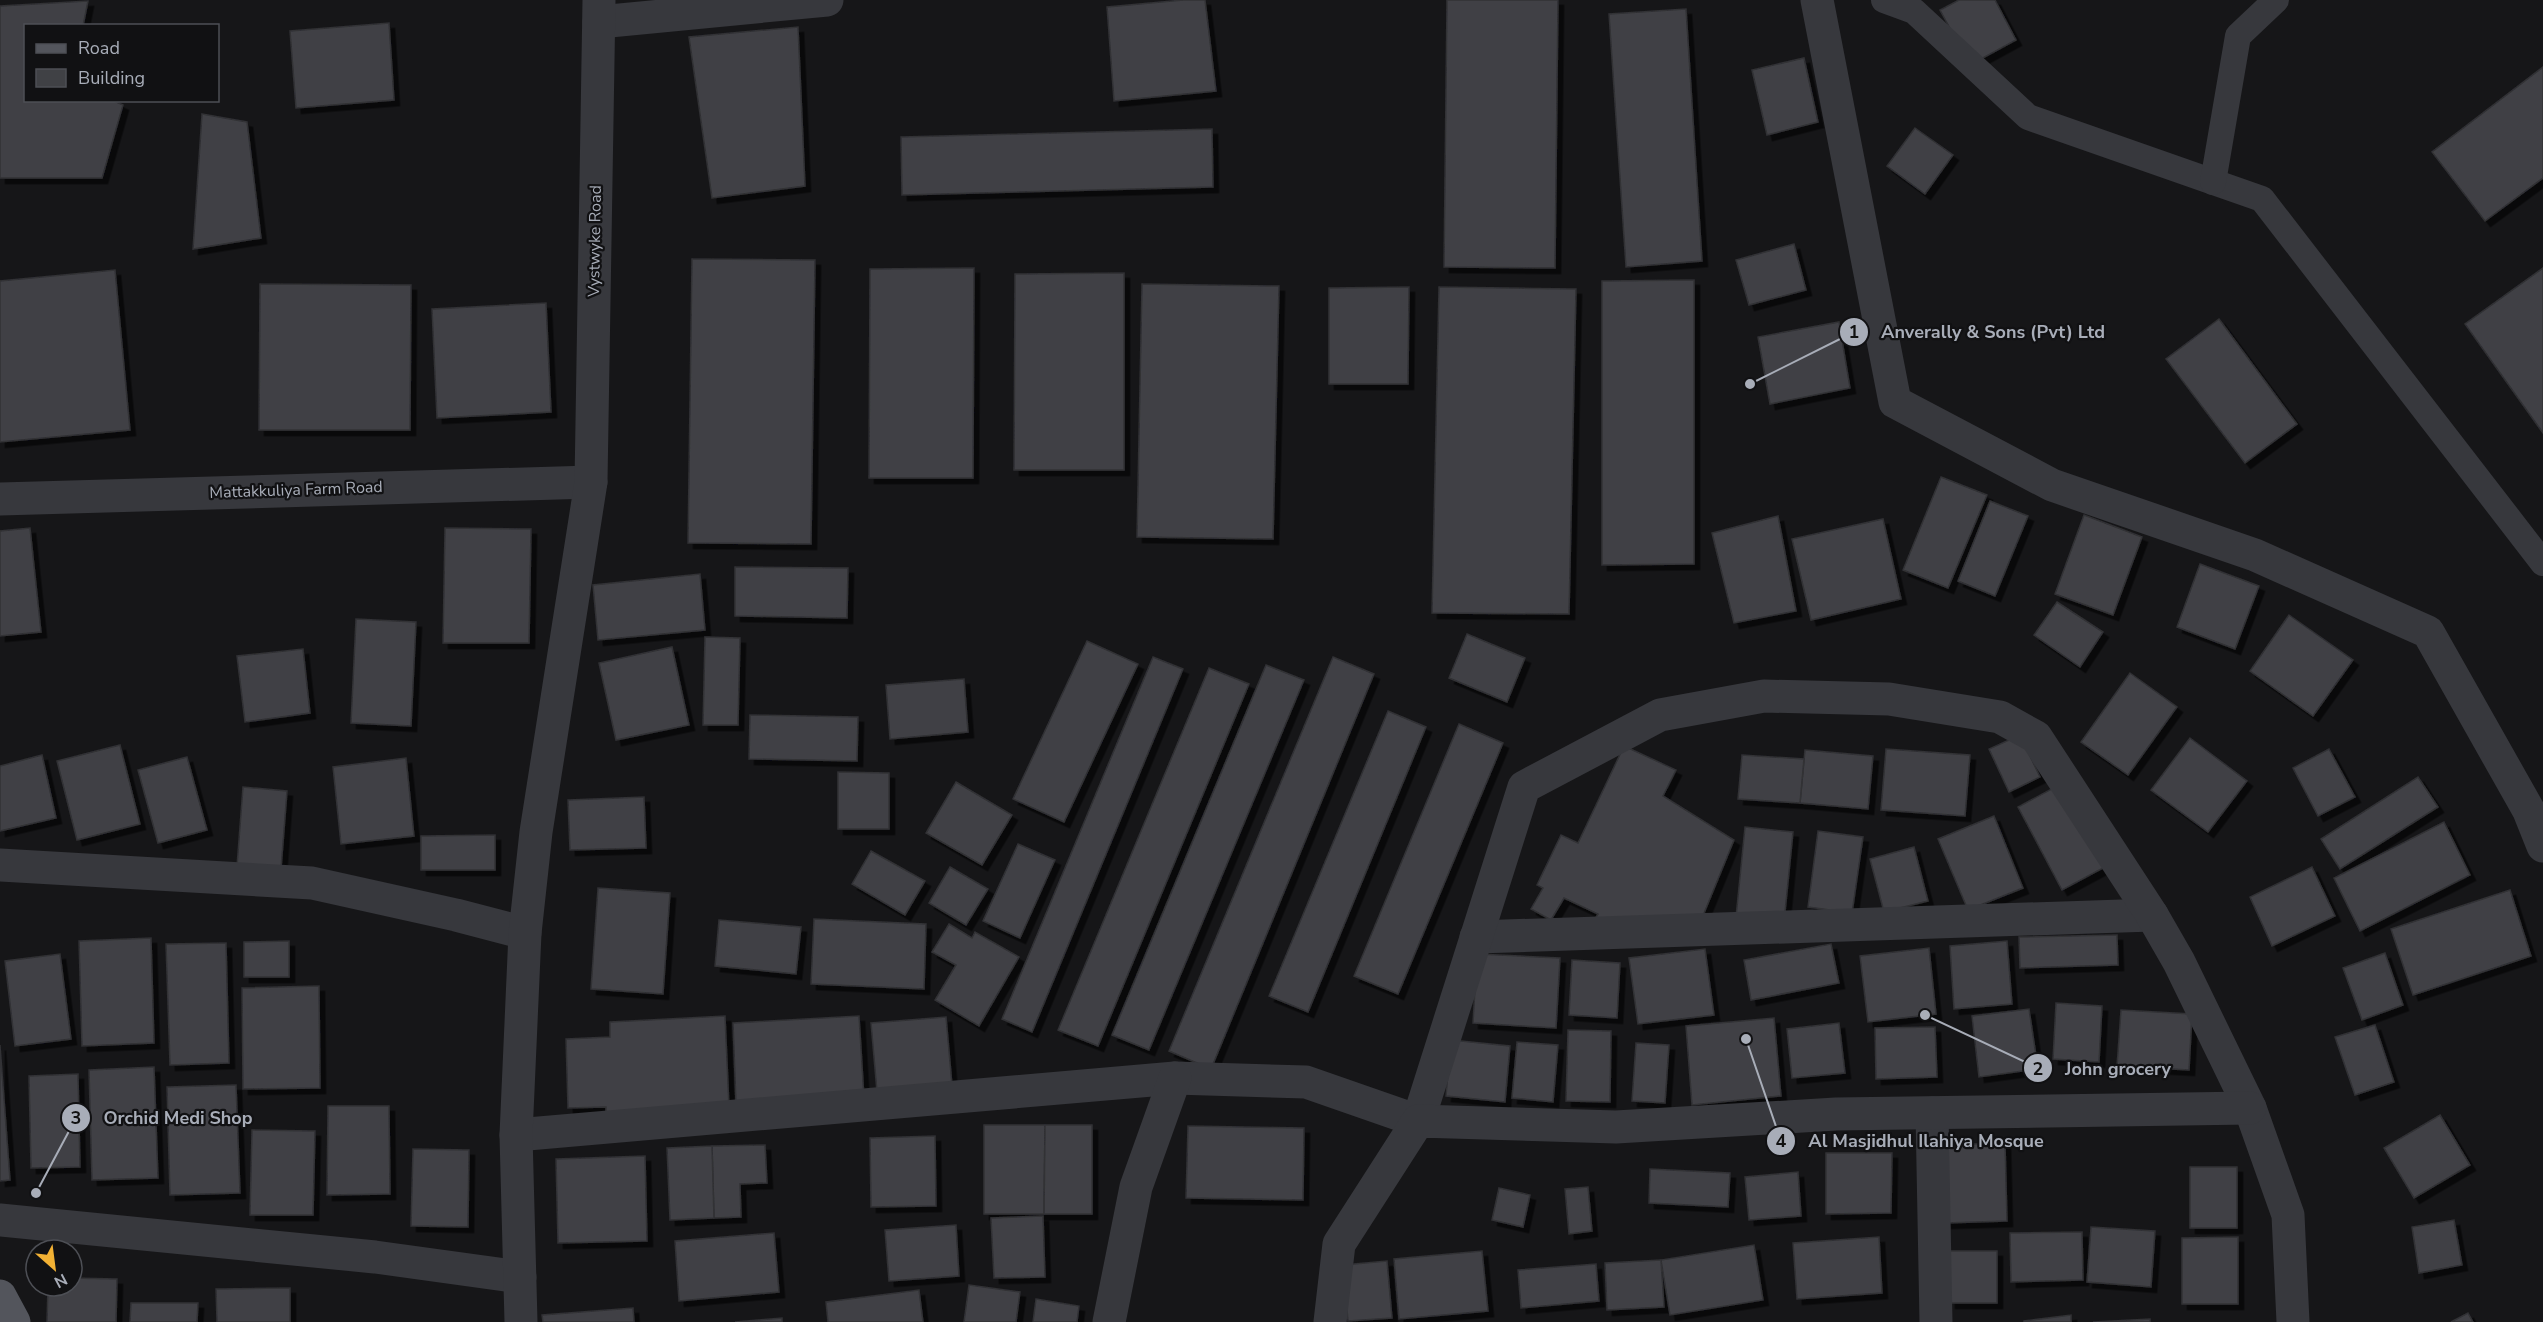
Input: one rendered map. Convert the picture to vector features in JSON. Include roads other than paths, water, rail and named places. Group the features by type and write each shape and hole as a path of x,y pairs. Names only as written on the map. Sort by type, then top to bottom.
{"main road":[{"path":"0,1296 14,1322"}],"street":[{"path":"599,11 827,0"},
{"path":"1817,0 1895,402 2052,485 2255,555 2428,632 2529,811 2543,846"},
{"name":"Vystwyke Road","path":"521,1322 516,1135 525,933 538,820 591,482 599,11"},
{"name":"Mattakkuliya Farm Road","path":"0,499 591,482"},
{"path":"1330,1322 1340,1244 1418,1121 1524,787 1660,715 1764,696 1888,699 2000,717 2036,737 2152,915 2179,962 2250,1108 2288,1215 2293,1322"},
{"path":"0,865 312,883 525,933"},
{"path":"1476,937 2152,915"},
{"path":"516,1135 1174,1078 1306,1082 1418,1121 1616,1127 1836,1114 2250,1108"},
{"path":"1109,1322 1136,1187 1174,1078"},
{"path":"1932,1113 1936,1322"},
{"path":"0,1220 375,1257 520,1277"}],"lane":[{"path":"1884,0 1914,12 2028,117 2262,199 2543,563"},
{"path":"2213,182 2238,36 2276,0"}],"place":[{"name":"Anverally & Sons (Pvt) Ltd","path":"1750,384"},
{"name":"John grocery","path":"1925,1015"},
{"name":"Al Masjidhul Ilahiya Mosque","path":"1746,1039"},
{"name":"Orchid Medi Shop","path":"36,1193"}]}
